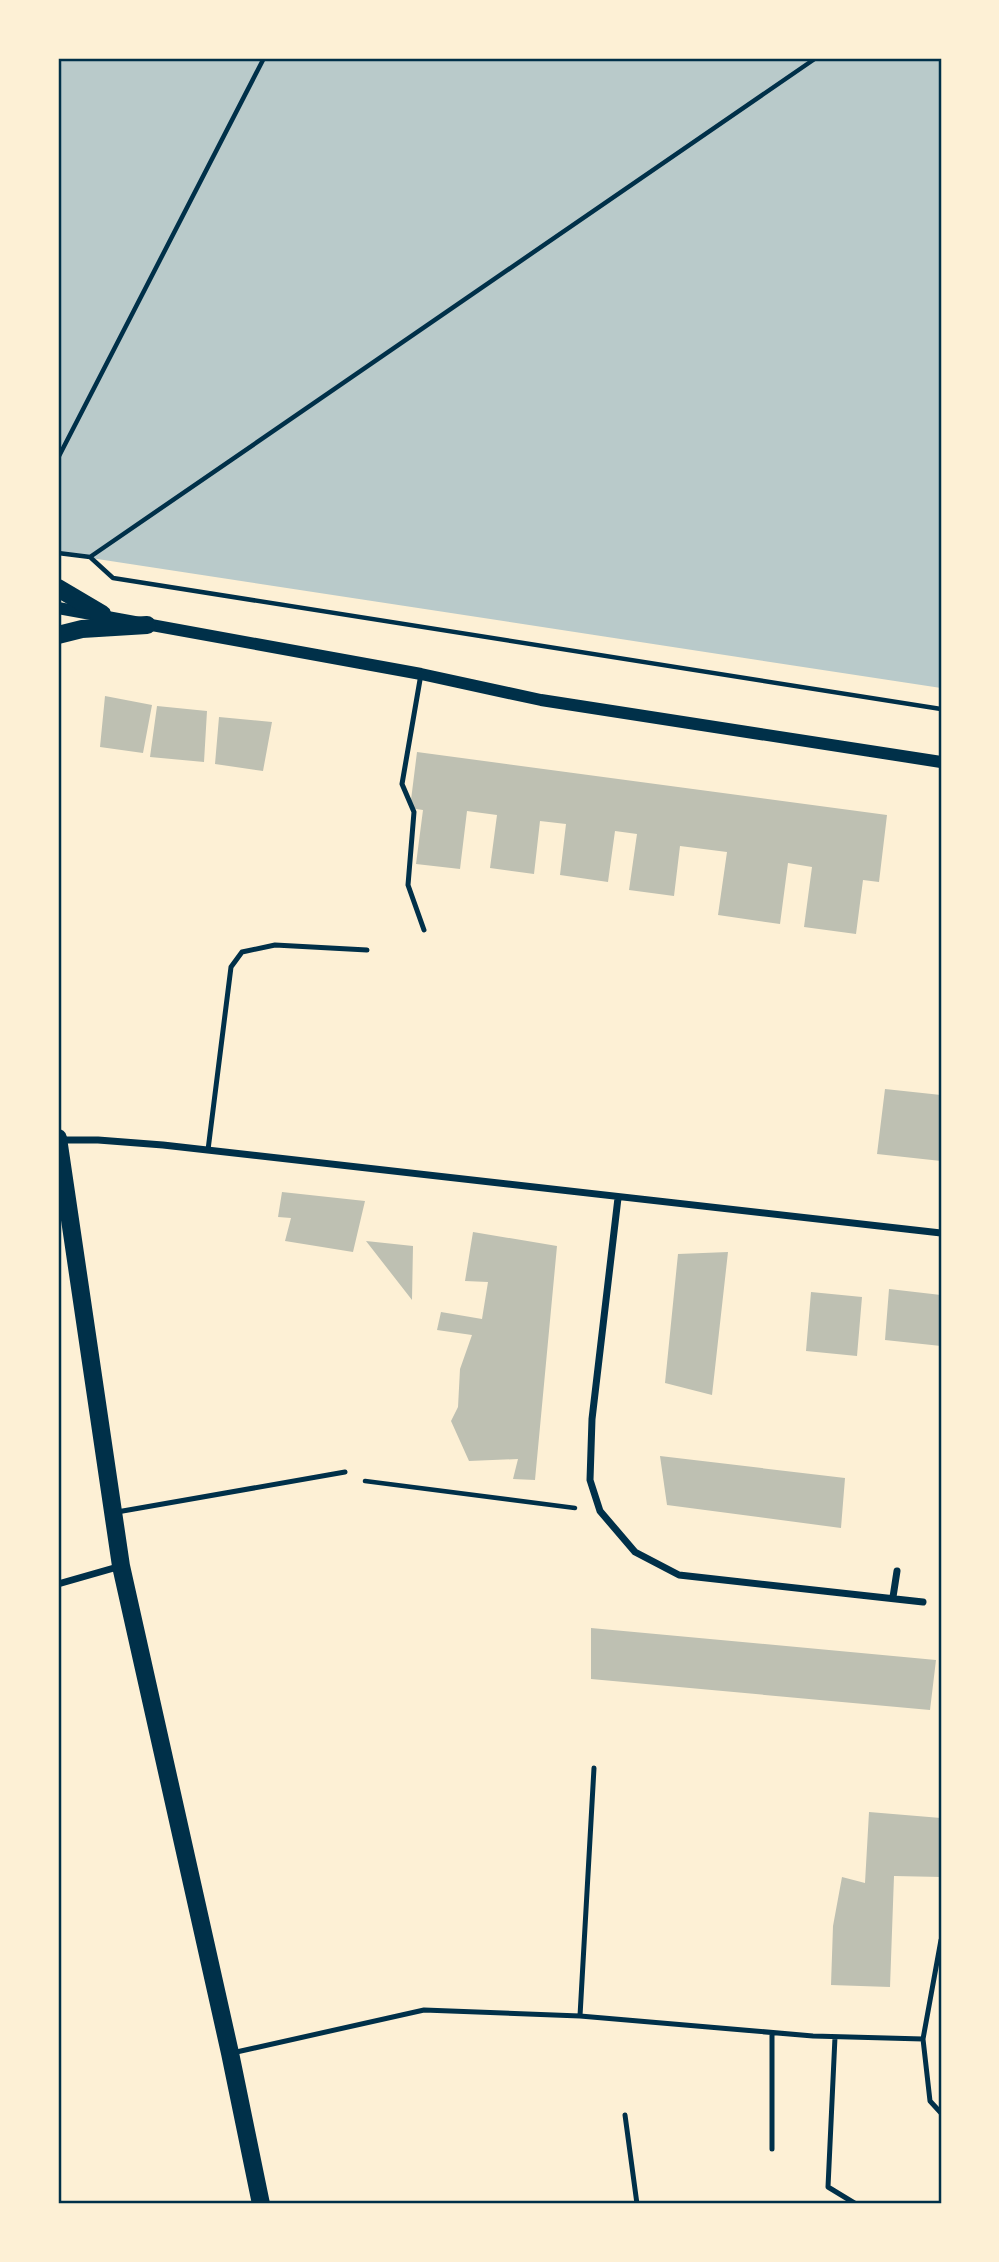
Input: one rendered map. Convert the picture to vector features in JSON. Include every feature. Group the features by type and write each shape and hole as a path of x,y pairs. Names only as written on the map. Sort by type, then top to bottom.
{"main road":[{"path":"58,588 102,614"},
{"path":"58,635 82,629 147,625"},
{"path":"58,1139 121,1566 261,2204"}],"street":[{"path":"58,608 421,674 541,700 941,762"},
{"path":"58,1139 208,1150 941,1233"},
{"path":"618,1198 592,1419 590,1480 600,1511 635,1552 679,1575 923,1602"},
{"path":"58,1584 121,1566"},
{"path":"892,1597 897,1571"}],"lane":[{"path":"421,674 402,784 414,812 408,886 424,930"},
{"path":"208,1150 230,967 242,952 275,945 367,950"},
{"path":"114,1512 345,1472"},
{"path":"580,2017 594,1768"},
{"path":"941,1940 923,2039 930,2101 941,2113"},
{"path":"230,2053 424,2010 580,2017 835,2037 923,2039"},
{"path":"772,2033 772,2150"},
{"path":"835,2037 828,2188 856,2204"},
{"path":"625,2115 637,2204"}],"path":[{"path":"58,458 264,58"},
{"path":"90,557 816,58"},
{"path":"58,553 90,557 113,578 941,709"},
{"path":"345,1472 368,1482 600,1511"}],"shaded area":[{"path":"58,58 941,58 941,688 58,553"}],"building":[{"path":"105,696 152,705 143,753 100,747"},
{"path":"157,706 207,711 204,762 150,757"},
{"path":"219,717 272,722 263,771 215,764"},
{"path":"417,752 887,815 879,882 863,880 856,934 804,927 812,867 788,863 780,924 718,915 727,852 680,846 674,896 629,890 637,834 615,831 608,882 560,875 566,824 540,821 534,874 490,868 497,815 467,811 460,869 416,864 423,810 410,808"},
{"path":"885,1089 941,1095 941,1161 877,1154"},
{"path":"282,1192 365,1201 353,1252 285,1241 291,1218 278,1217"},
{"path":"473,1232 557,1246 535,1480 513,1479 518,1459 469,1461 451,1421 458,1407 460,1369 472,1335 437,1330 441,1312 482,1319 488,1282 465,1281"},
{"path":"366,1241 413,1246 412,1300"},
{"path":"728,1252 712,1395 665,1383 678,1254"},
{"path":"889,1289 941,1295 941,1346 885,1340"},
{"path":"811,1292 862,1297 857,1356 806,1351"},
{"path":"660,1456 845,1478 841,1528 667,1505"},
{"path":"591,1628 936,1660 930,1710 591,1679"},
{"path":"869,1812 941,1818 941,1877 894,1876 890,1987 831,1985 833,1926 842,1877 865,1883"}]}
